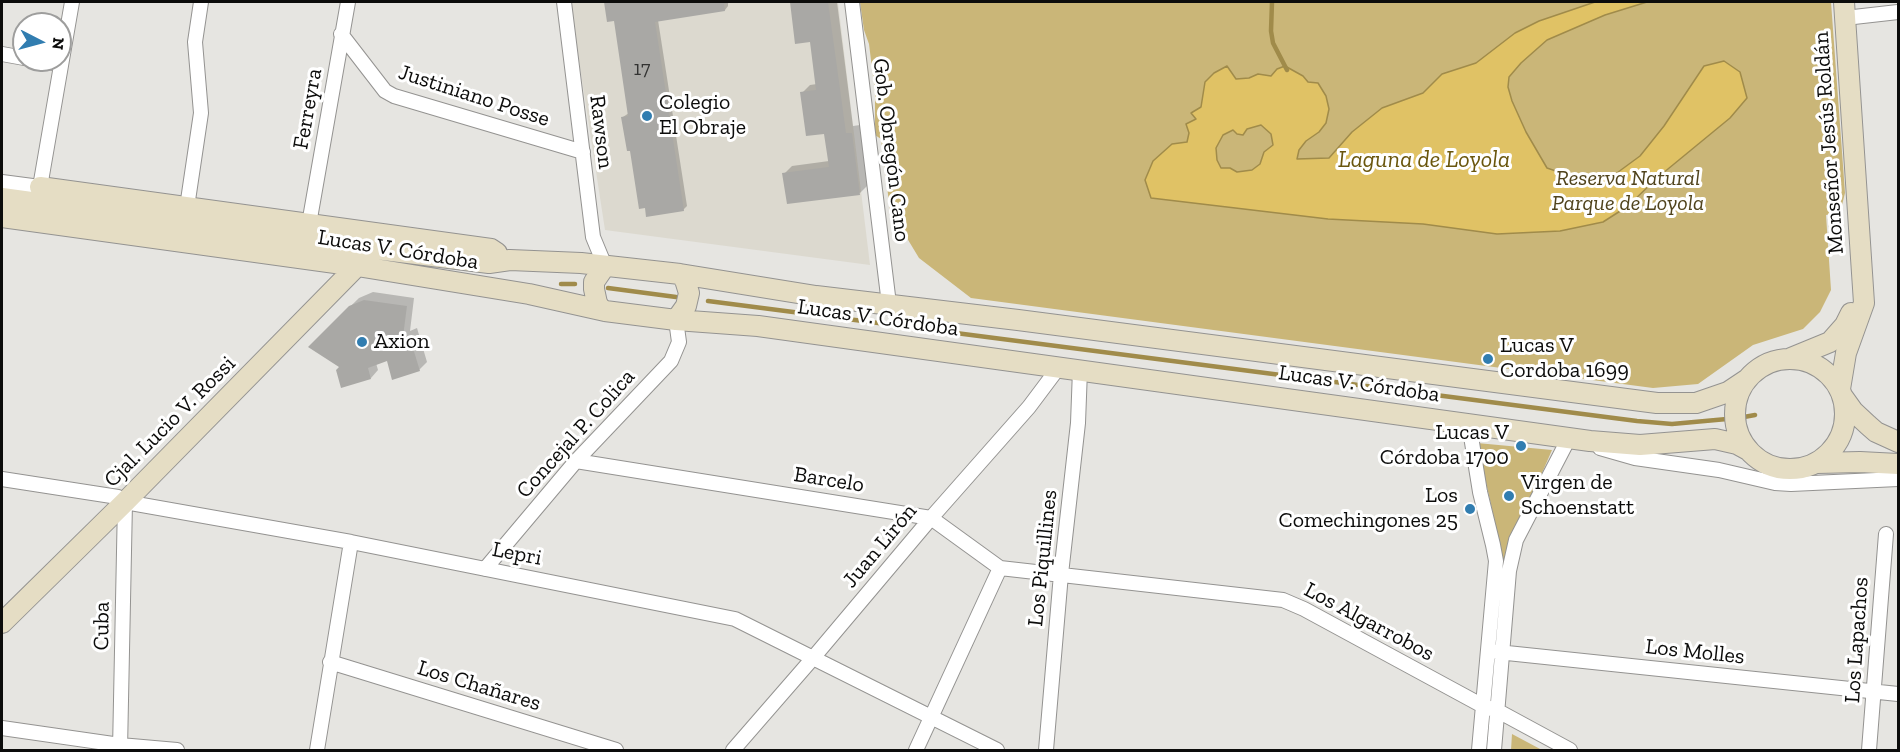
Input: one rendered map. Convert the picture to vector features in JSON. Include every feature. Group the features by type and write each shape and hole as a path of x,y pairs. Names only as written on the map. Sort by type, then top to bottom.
{"main road":[{"name":"Monseñor Jesús Roldán","path":"1842,393 1846,353 1864,303 1844,10"},
{"name":"Lucas V. Córdoba","path":"40,187 491,249 510,260"},
{"name":"Lucas V. Córdoba","path":"2,198 358,257 606,311 676,320 758,326 1619,444 1640,445 1715,439 1737,444 1761,461 1776,468 1793,469 1817,463 1899,464"},
{"name":"Lucas V. Córdoba","path":"2,217 358,257 489,262 510,260 605,266 680,274 804,294 1658,403 1696,403 1728,392 1757,369 1770,362 1791,358 1821,347 1837,335 1852,313 1862,282"},
{"name":"Cjal. Lucio V. Rossi","path":"2,623 125,502 358,257"},
{"path":"605,266 594,282 594,289 597,303 606,311"},
{"path":"676,320 686,306 689,293 685,280 680,274"},
{"path":"1791,358 1806,360 1819,366 1831,376 1853,411 1876,432 1899,442"},
{"path":"1746,380 1737,400 1735,415 1737,429 1748,450"},
{"path":"1817,463 1836,446 1843,431 1846,414 1842,393"}],"street":[{"path":"186,207 201,113 195,42 201,2"},
{"name":"Ferreyra","path":"309,224 348,2"},
{"name":"Rawson","path":"564,2 592,237 605,266"},
{"name":"Gob. Obregón Cano","path":"852,2 889,304"},
{"path":"1844,10 1899,12"},
{"name":"Justiniano Posse","path":"341,34 385,91 394,96 583,152"},
{"path":"2,182 40,187 60,72"},
{"name":"Concejal P. Colica","path":"485,568 576,461 671,361 679,342 676,320"},
{"name":"Juan Lirón","path":"733,750 1029,407 1059,367"},
{"name":"Los Piquillines","path":"1046,750 1061,574 1078,423 1080,370"},
{"path":"1469,424 1480,492 1496,561 1479,750"},
{"path":"1494,750 1509,571 1516,540 1569,438 1635,458 1719,470 1775,483 1899,479"},
{"name":"Barcelo","path":"576,461 931,518 1000,568"},
{"name":"Lepri","path":"2,478 118,497 125,502 351,542 735,619 997,750"},
{"name":"Cuba","path":"120,748 125,502"},
{"name":"Los Lapachos","path":"1869,750 1892,552 1886,534"},
{"path":"317,750 351,542"},
{"path":"916,750 1000,568 1061,574"},
{"name":"Los Algarrobos","path":"1061,574 1283,600 1570,750"},
{"name":"Los Molles","path":"1488,651 1899,694"},
{"name":"Los Chañares","path":"330,662 616,750"},
{"path":"2,728 120,748 177,750"}],"shaded area":[{"path":"570,2 838,2 870,265 605,230"}],"green space":[{"name":"Reserva Natural Parque de Loyola","path":"860,2 1831,2 1845,193 1840,213 1826,215 1831,290 1820,312 1803,329 1753,345 1698,384 1653,388 971,298 919,258 890,210 881,139 875,135 875,92 869,44 864,30"},
{"path":"1477,443 1552,450 1532,496 1497,645 1493,645 1500,565 1499,540"},
{"path":"1512,734 1542,750 1511,750"}],"water":[{"name":"Laguna de Loyola","path":"1595,2 1647,2 1605,15 1547,40 1509,77 1508,87 1512,101 1526,132 1547,168 1576,178 1610,178 1640,156 1664,126 1704,66 1724,61 1740,72 1747,98 1730,118 1657,178 1628,206 1603,222 1560,231 1497,234 1423,224 1328,219 1151,198 1145,180 1153,161 1172,144 1187,142 1189,133 1186,124 1196,119 1191,113 1201,107 1205,82 1214,73 1227,66 1236,79 1249,78 1258,74 1271,76 1277,69 1285,66 1303,76 1308,82 1318,83 1326,96 1329,109 1326,123 1319,132 1306,141 1299,150 1297,159 1329,158 1352,132 1382,108 1423,93 1442,74 1476,63 1515,33 1539,21","holes":["1261,125 1271,134 1273,145 1264,152 1260,164 1252,170 1237,172 1230,168 1221,168 1217,160 1216,148 1223,135 1233,130 1243,135 1247,129"]}],"building":[{"path":"604,2 734,2 724,4 725,11 655,22 684,211 646,217 645,208 639,209 630,151 627,151 621,117 628,116 614,21 607,22"},
{"path":"790,2 828,2 846,133 852,133 860,195 787,204 782,173 829,167 824,134 806,136 800,92 816,90 810,42 795,44"},
{"name":"Axion","path":"364,300 407,306 403,337 409,335 420,371 392,380 387,361 368,368 371,379 341,388 336,370 339,367 308,347 349,306"}],"waterway":[{"path":"1272,2 1273,43 1287,70"},
{"path":"561,284 575,284"},
{"path":"608,288 676,297"},
{"path":"708,301 1637,421 1672,424 1727,419"},
{"path":"1744,417 1755,415"}],"place":[{"name":"Colegio El Obraje","path":"647,116"},
{"name":"Axion","path":"362,342"},
{"name":"Lucas V Cordoba 1699","path":"1488,359"},
{"name":"Lucas V Córdoba 1700","path":"1521,446"},
{"name":"Virgen de Schoenstatt","path":"1509,496"},
{"name":"Los Comechingones 25","path":"1470,509"}]}
